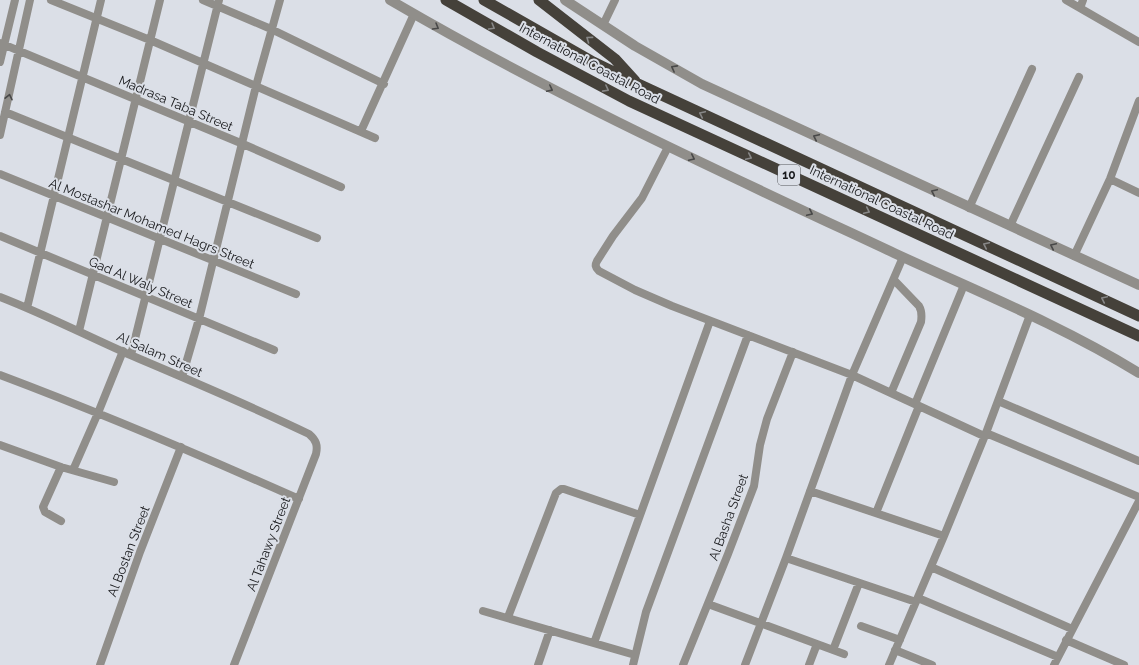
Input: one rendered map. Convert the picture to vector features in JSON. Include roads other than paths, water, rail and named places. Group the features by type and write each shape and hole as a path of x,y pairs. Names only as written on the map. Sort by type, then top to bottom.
{"highway":[{"name":"International Coastal Road","path":"446,0 537,52 629,101 1139,336"},
{"name":"International Coastal Road","path":"484,0 593,62 638,84 1139,316"},
{"path":"539,0 615,59 638,84"}],"street":[{"path":"0,62 2,44 15,0"},
{"path":"0,135 30,0"},
{"path":"51,0 150,40 375,138"},
{"path":"27,308 101,0"},
{"path":"80,331 160,0"},
{"path":"203,0 218,3 384,84"},
{"path":"182,377 199,319 256,86 280,0"},
{"path":"390,0 523,74 668,147 1030,315 1093,346 1139,373"},
{"path":"565,0 649,54 702,84 1139,285"},
{"path":"603,25 615,0"},
{"path":"1066,0 1139,42"},
{"path":"1080,8 1083,0"},
{"path":"72,470 127,353 145,296 218,3"},
{"path":"361,131 384,84 414,14"},
{"name":"Madrasa Taba Street","path":"2,44 137,99 341,186"},
{"path":"969,208 1032,69"},
{"path":"1010,226 1079,77"},
{"path":"1074,256 1110,179 1139,101"},
{"path":"5,112 317,238"},
{"path":"668,147 642,198 604,248 595,264 599,271 635,290 710,321 852,375 985,434 1139,497"},
{"name":"Al Mostashar Mohamed Hagrs Street","path":"0,174 296,294"},
{"path":"1110,179 1139,193"},
{"name":"Gad Al Waly Street","path":"0,236 274,350"},
{"path":"745,665 786,558 852,375 903,257"},
{"path":"891,393 921,322 922,316 919,306 894,280"},
{"path":"876,513 964,285"},
{"name":"Al Salam Street","path":"0,297 247,404 309,434"},
{"path":"889,665 944,536 998,401 1030,315"},
{"path":"594,643 710,321"},
{"path":"633,665 646,612 748,335"},
{"name":"Al Basha Street","path":"683,665 754,486 760,445 767,419 793,352"},
{"path":"0,375 181,447 299,499"},
{"path":"998,401 1139,461"},
{"name":"Al Tahawy Street","path":"234,665 316,454 316,442 309,434"},
{"path":"0,444 61,467 114,482"},
{"name":"Al Bostan Street","path":"100,665 140,552 181,447"},
{"path":"61,467 43,507 45,512 61,521"},
{"path":"508,618 558,491 564,489 640,515"},
{"path":"810,491 944,536"},
{"path":"1054,665 1139,501"},
{"path":"786,558 859,583 917,600 1058,657"},
{"path":"931,567 1072,629"},
{"path":"833,650 859,583"},
{"path":"708,604 844,654"},
{"path":"483,611 635,655"},
{"path":"861,626 900,640"},
{"path":"538,665 550,630"},
{"path":"1066,640 1124,665"},
{"path":"809,665 817,644"},
{"path":"895,650 932,665"}]}
